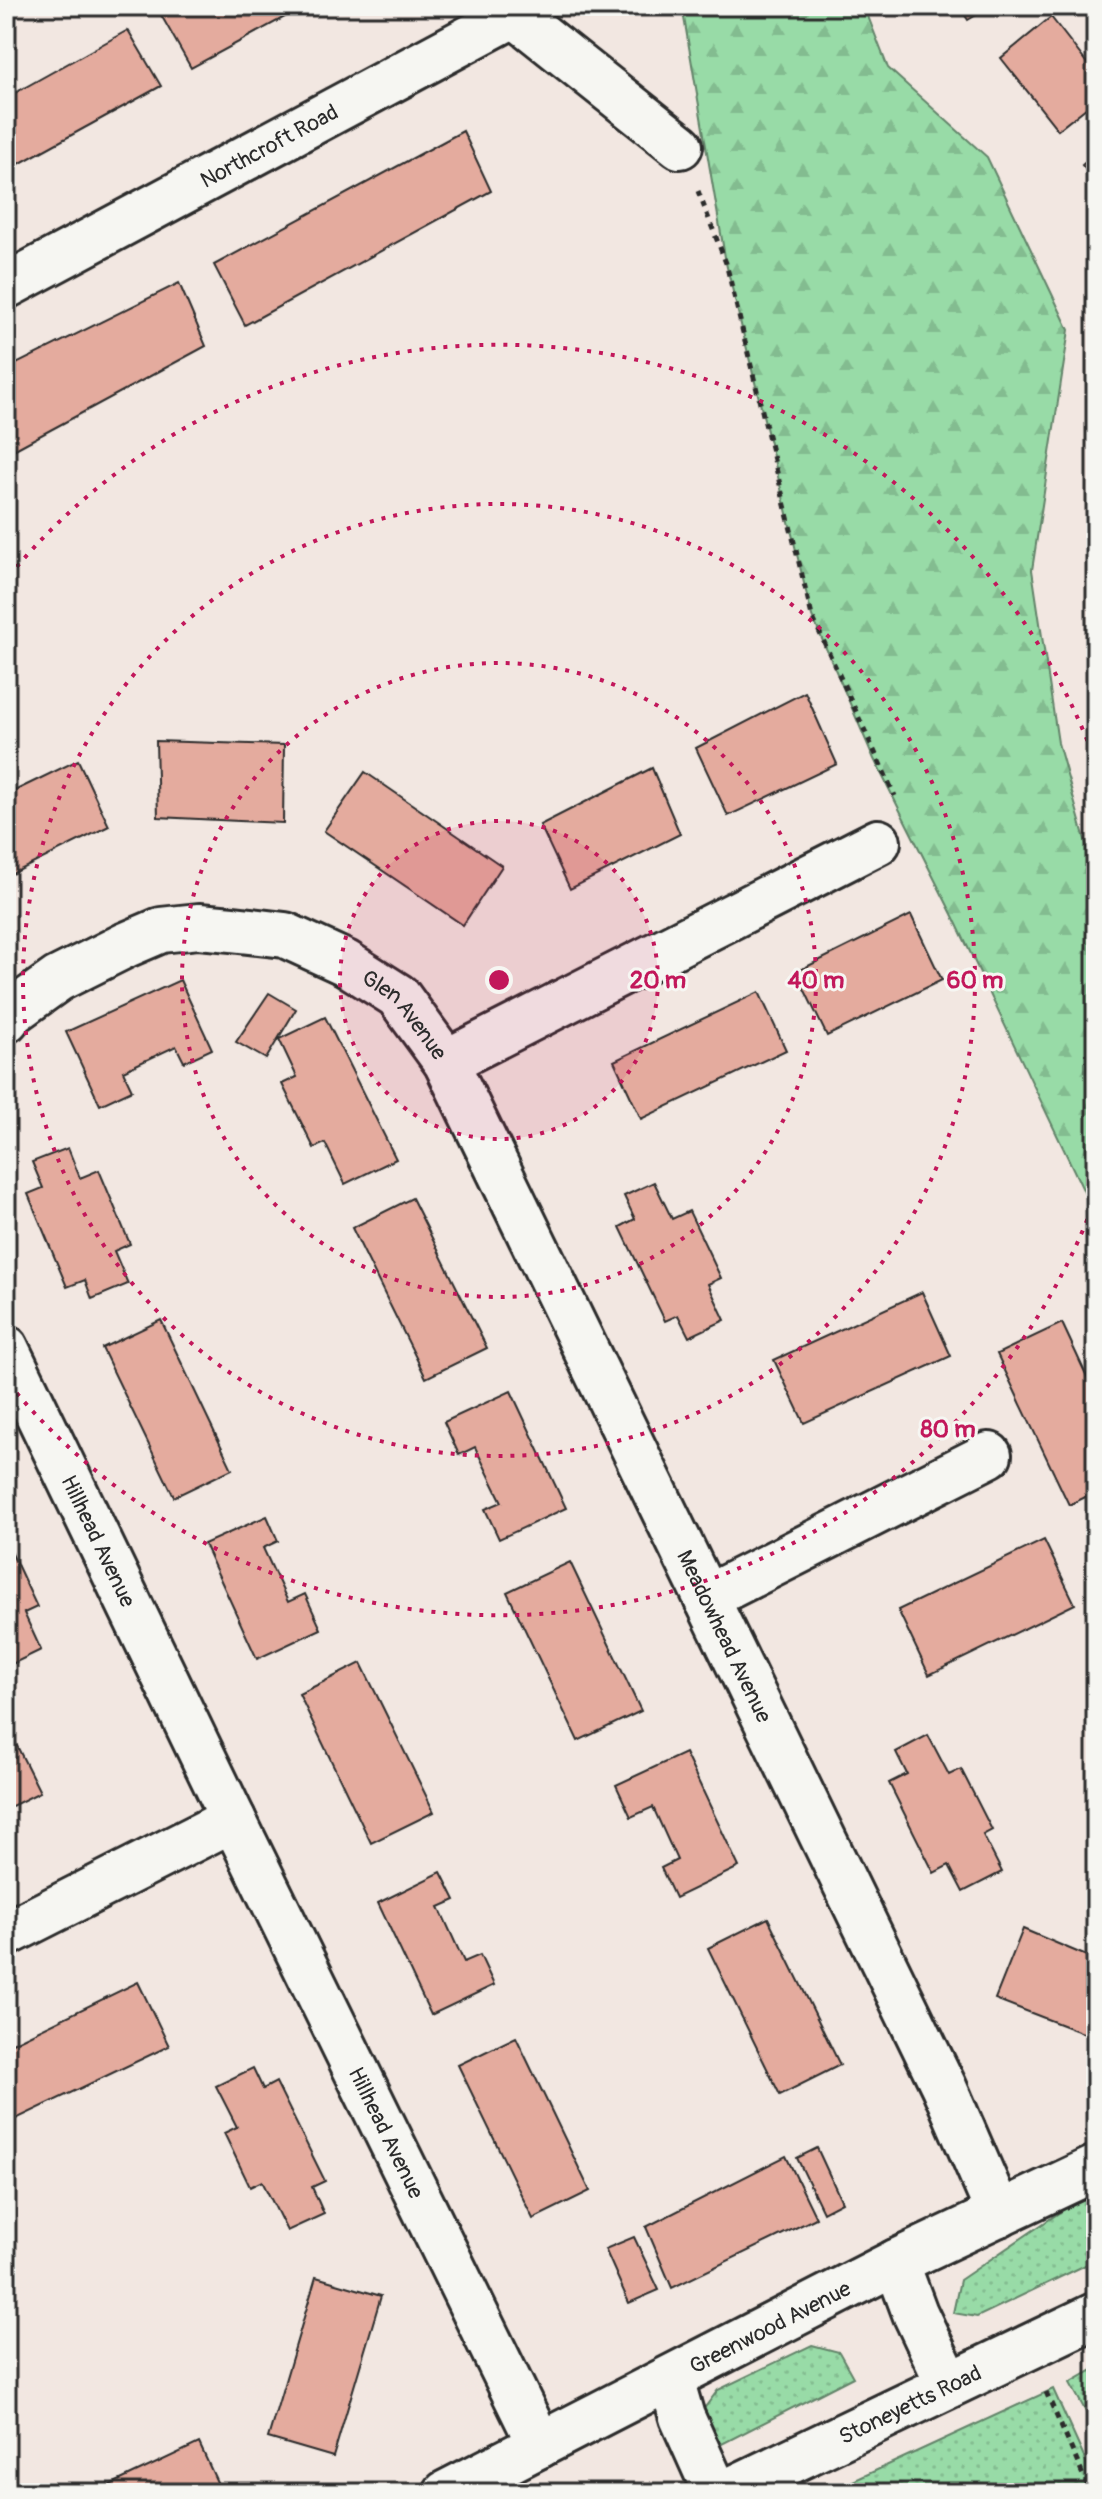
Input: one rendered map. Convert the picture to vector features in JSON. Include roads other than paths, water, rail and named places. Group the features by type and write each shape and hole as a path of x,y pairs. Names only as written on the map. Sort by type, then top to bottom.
{"street":[{"path":"522,11 680,146"},
{"name":"Northcroft Road","path":"6,286 522,11"},
{"name":"Glen Avenue","path":"6,1020 12,1012 58,979 161,930 199,926 232,929 285,935 346,963 372,979 398,996 446,1062 878,842"},
{"name":"Meadowhead Avenue","path":"446,1062 944,2087 999,2214"},
{"name":"Hillhead Avenue","path":"6,1348 540,2445"},
{"path":"706,1598 989,1455"},
{"path":"6,1934 233,1819"},
{"name":"Greenwood Avenue","path":"446,2493 896,2262 1096,2168"},
{"path":"896,2262 915,2313 949,2385"},
{"name":"Stoneyetts Road","path":"724,2493 1096,2315"},
{"path":"671,2379 682,2417 716,2493"}]}
